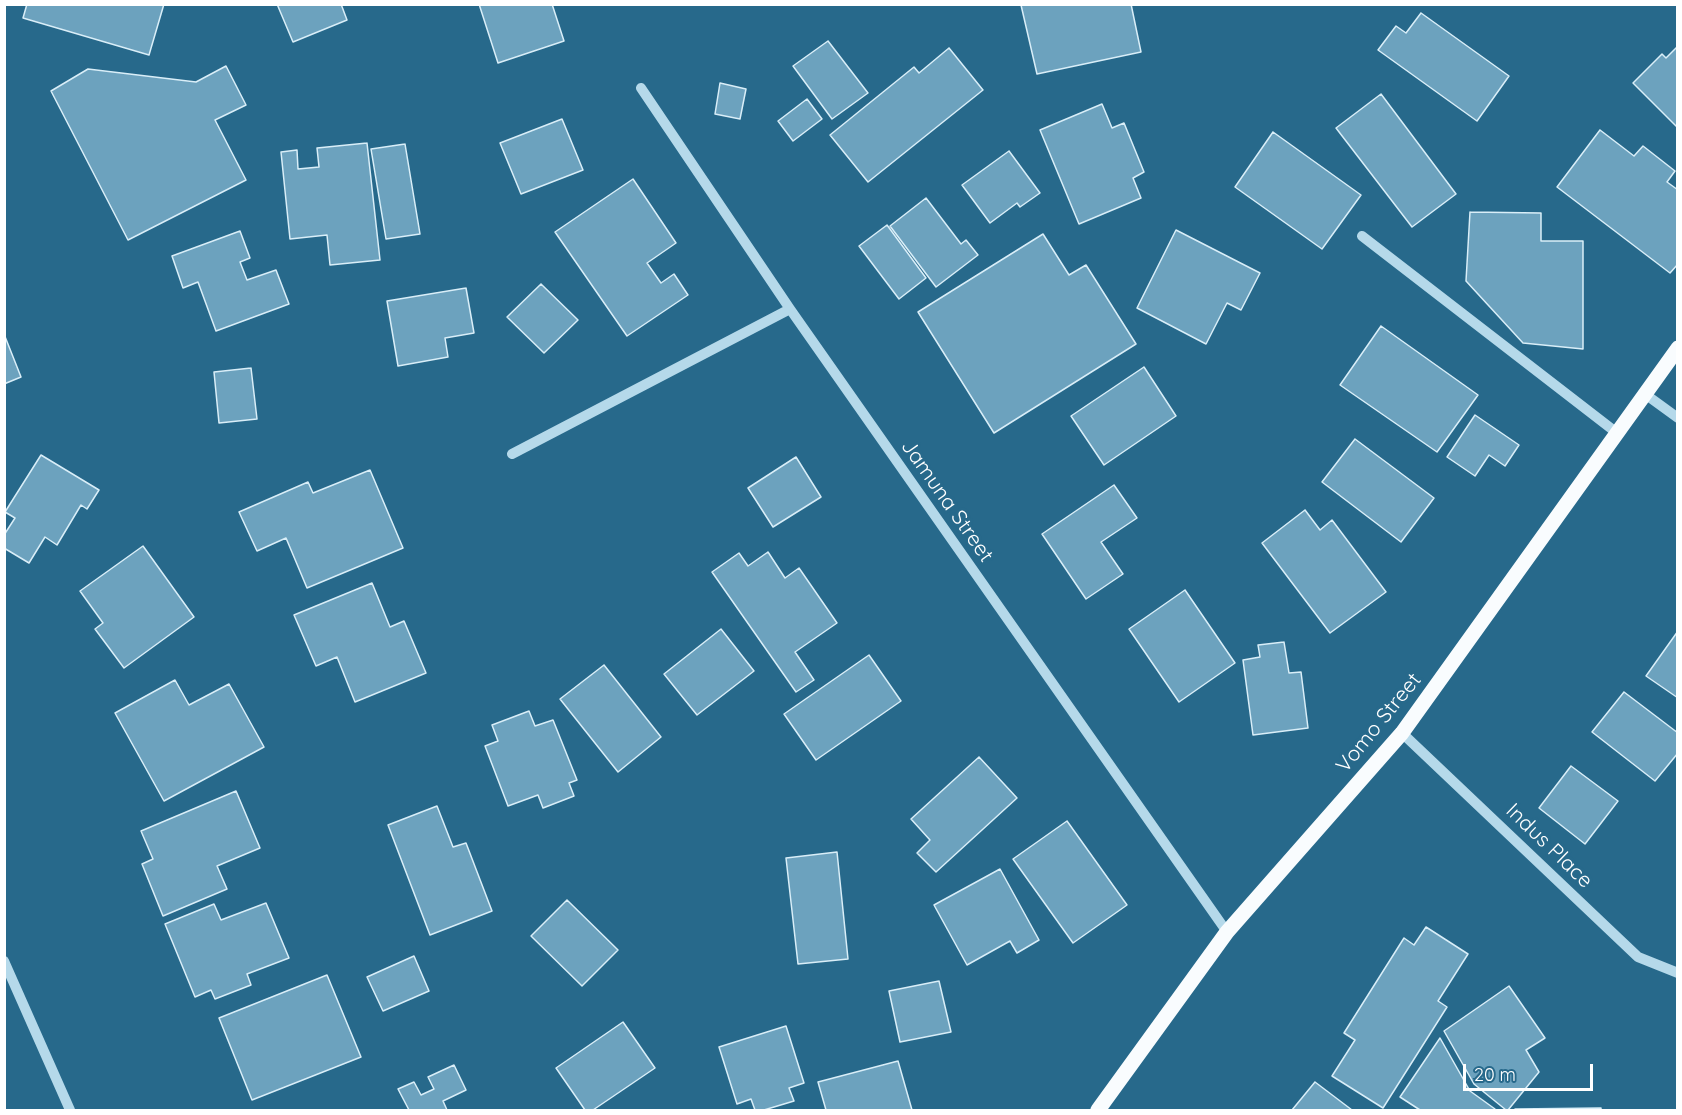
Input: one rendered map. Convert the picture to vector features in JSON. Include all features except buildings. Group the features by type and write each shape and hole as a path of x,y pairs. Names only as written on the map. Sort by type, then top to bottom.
{"main road":[{"name":"Vomo Street","path":"1098,1110 1227,932 1402,733 1677,348"}],"street":[{"name":"Jamuna Street","path":"641,88 790,309 1227,932"},
{"path":"1362,236 1617,433"},
{"path":"512,454 790,309"},
{"path":"1645,394 1677,418"},
{"name":"Indus Place","path":"1402,733 1638,957 1677,973"},
{"path":"4,962 70,1110"}]}
